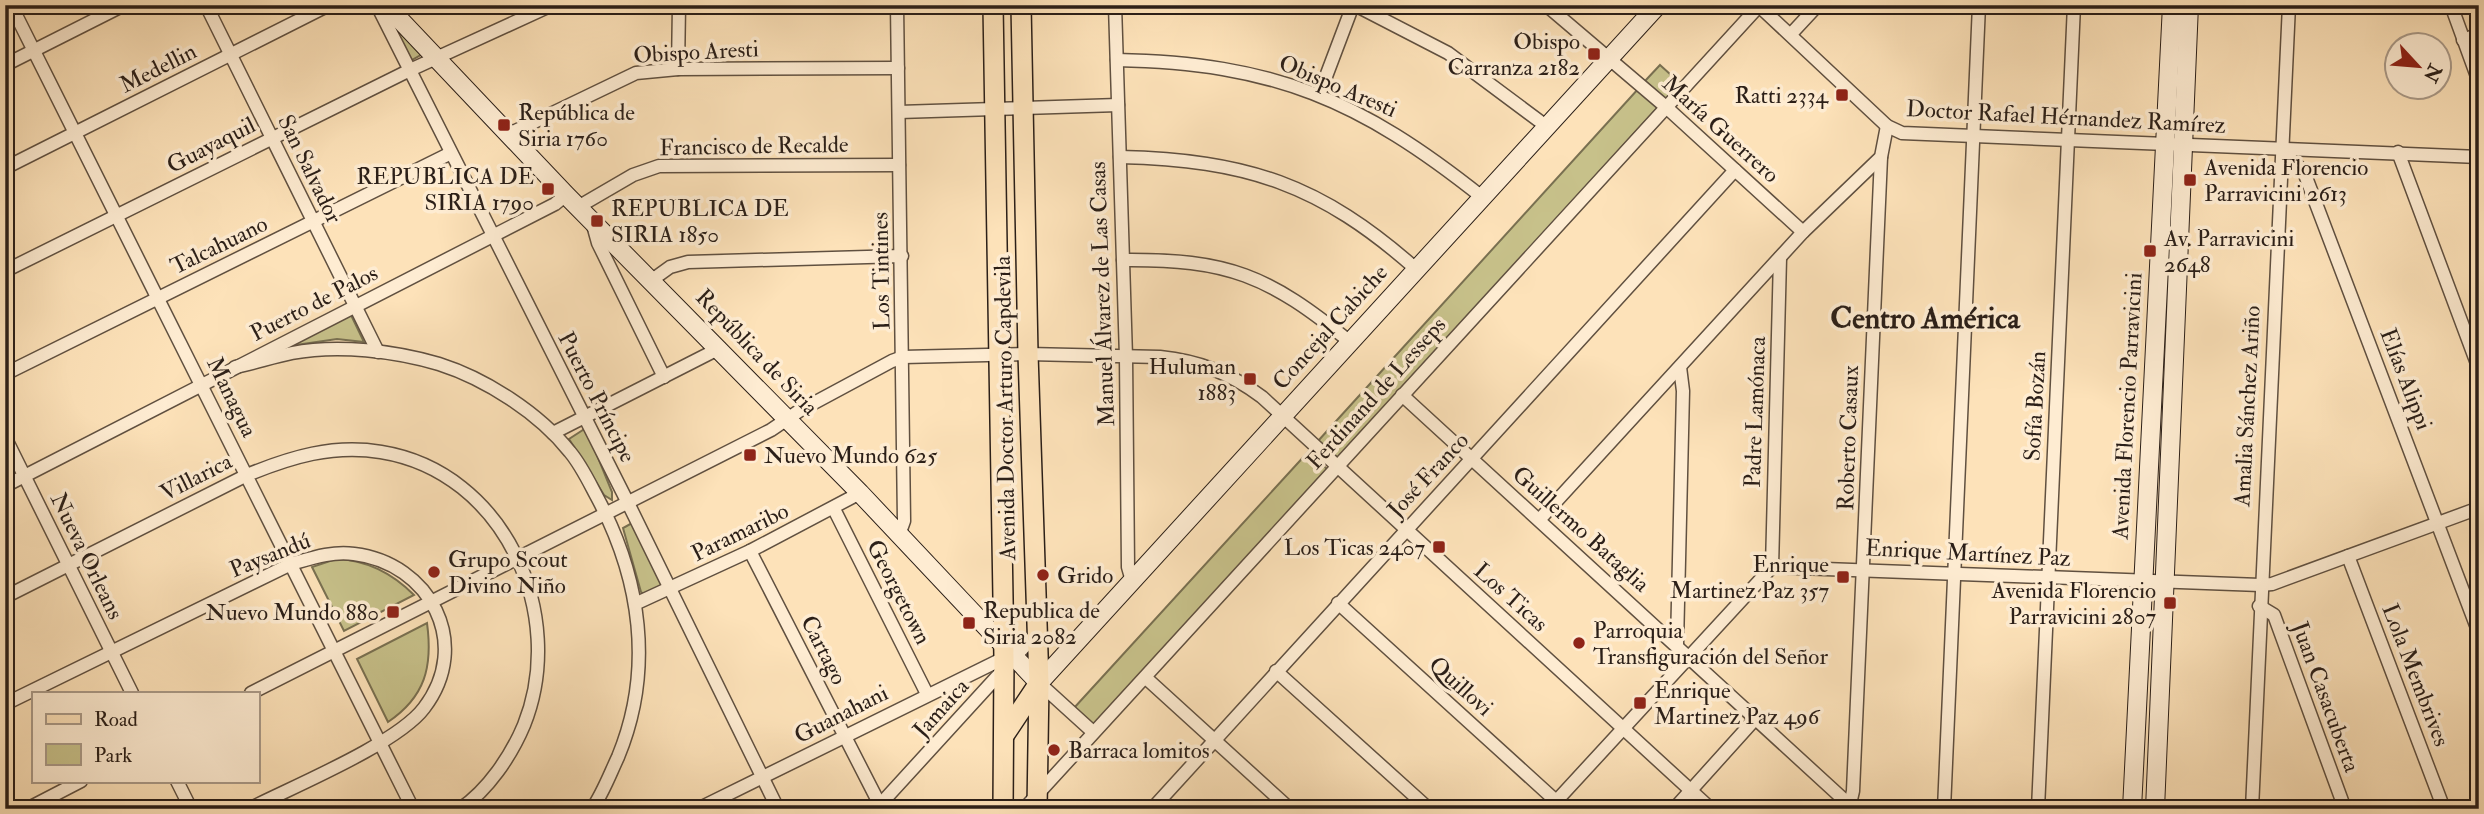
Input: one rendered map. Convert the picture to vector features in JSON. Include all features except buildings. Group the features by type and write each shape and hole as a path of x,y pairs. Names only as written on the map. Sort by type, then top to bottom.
{"main road":[{"name":"República de Siria","path":"386,5 572,201 720,348 860,493 1006,658 1039,683"},
{"name":"Avenida Doctor Arturo Capdevila","path":"993,5 1006,658 1003,809"},
{"name":"Avenida Doctor Arturo Capdevila","path":"1021,5 1035,635 1039,683 1033,804"},
{"name":"Concejal Cabiche","path":"1039,683 1658,5"},
{"name":"Avenida Florencio Parravicini","path":"2132,809 2172,5"},
{"name":"Avenida Florencio Parravicini","path":"2155,809 2189,5"},
{"path":"1003,739 1039,683"}],"street":[{"path":"5,9 10,5"},
{"name":"Managua","path":"10,5 118,215 413,809"},
{"path":"5,65 124,5"},
{"name":"San Salvador","path":"205,5 378,352"},
{"name":"Medellin","path":"5,168 329,5"},
{"name":"Puerto Príncipe","path":"377,5 628,503 778,809"},
{"name":"Guayaquil","path":"5,271 410,70 552,5"},
{"path":"678,69 679,5"},
{"name":"Los Tintines","path":"897,5 904,521 899,535"},
{"name":"Manuel Álvarez de Las Casas","path":"1115,5 1126,356 1128,567 1132,581"},
{"path":"1319,95 1354,5 1411,31 1448,53 1546,126"},
{"name":"María Guerrero","path":"1546,5 1666,107 1803,232"},
{"path":"1791,34 1818,5"},
{"path":"1944,809 1976,134 1979,5"},
{"name":"Sofía Bozán","path":"2038,809 2074,5"},
{"name":"Amalia Sánchez Ariño","path":"2252,809 2280,148 2289,5"},
{"path":"2451,5 2479,82"},
{"path":"1759,6 1887,126"},
{"name":"Ferdinand de Lesseps","path":"1033,804 1093,732 1146,678 1759,6"},
{"path":"2463,40 2479,34"},
{"name":"Obispo Aresti","path":"1116,60 1184,61 1224,67 1269,78 1319,95 1400,136 1482,197"},
{"name":"Obispo Aresti","path":"509,134 623,77 678,69 898,68"},
{"path":"899,112 1118,105"},
{"name":"Doctor Rafael Hérnandez Ramírez","path":"1881,157 1887,126 1902,133 2479,157"},
{"name":"Elías Alippi","path":"2280,148 2304,172 2479,633"},
{"path":"2398,152 2479,369"},
{"name":"Talcahuano","path":"5,374 451,153"},
{"path":"1119,157 1205,162 1279,182 1351,218 1416,269"},
{"path":"1540,519 1803,232 1881,157"},
{"name":"Roberto Casaux","path":"1852,807 1881,157"},
{"name":"Francisco de Recalde","path":"572,201 659,166 899,165"},
{"name":"José Franco","path":"1153,808 1735,170"},
{"name":"Puerto de Palos","path":"5,486 555,204 572,201"},
{"path":"592,221 598,243 664,377"},
{"path":"652,281 670,267 688,262 902,256"},
{"name":"Padre Lamónaca","path":"1772,567 1780,258"},
{"path":"1122,260 1185,260 1240,273 1290,296 1350,342"},
{"path":"553,433 720,348"},
{"path":"235,367 315,350 378,352 440,365 505,397 553,433 572,453 606,513 626,564 637,603 639,643 634,712 598,806"},
{"name":"Los Ticas","path":"903,357 1028,354 1126,356 1184,360 1223,372 1255,392 1282,416 1711,809"},
{"path":"253,692 628,503 903,357"},
{"path":"1676,644 1683,391 1680,368"},
{"name":"Guillermo Bataglia","path":"1402,395 1852,807"},
{"name":"Nueva Orleans","path":"5,437 132,692"},
{"name":"Villarica","path":"5,597 247,475 284,460 322,451 362,450 404,457 439,472 470,494 495,520 519,558 533,598 538,629 536,685 517,741 480,792 460,809"},
{"name":"Paramaribo","path":"637,603 671,590 834,509 860,493"},
{"name":"Enrique Martínez Paz","path":"1772,567 2166,583 2272,584 2479,508"},
{"name":"Georgetown","path":"834,509 927,694"},
{"name":"Cartago","path":"750,551 878,807"},
{"name":"Paysandú","path":"5,704 292,564 334,553 373,558 408,575 432,600 444,631 444,653 437,684 423,710 381,742 249,809"},
{"name":"Lola Membrives","path":"2348,556 2444,809"},
{"path":"1552,805 1772,567"},
{"name":"Quillovi","path":"1338,603 1552,805"},
{"name":"Juan Casacuberta","path":"2259,606 2274,615 2345,809"},
{"name":"Jamaica","path":"878,807 1006,658 1035,635"},
{"name":"Guanahani","path":"698,809 927,694 1006,658"},
{"path":"1276,671 1429,809"},
{"path":"1146,678 1290,809"},
{"name":"República de Siria","path":"1039,683 1093,732"},
{"path":"1674,809 1756,718"},
{"path":"27,809 79,782"},
{"path":"178,782 191,809"}],"green space":[{"path":"387,15 426,52 410,61"},
{"path":"1660,65 1681,84 1666,100 1645,81"},
{"path":"1639,88 1658,107 1342,455 1338,458 1318,441"},
{"path":"351,315 364,342 337,339 289,346"},
{"path":"586,428 612,492 612,500 604,495 569,439"},
{"path":"1308,452 1327,469 1096,727 1074,708"},
{"path":"634,522 665,586 645,595 641,592 623,528"},
{"path":"336,559 358,562 378,569 397,580 414,595 344,631 312,567"},
{"path":"427,623 429,654 424,680 411,702 388,722 357,659"}],"place":[{"name":"Obispo Carranza 2182","path":"1594,54"},
{"name":"Ratti 2334","path":"1842,95"},
{"name":"República de Siria 1760","path":"504,125"},
{"name":"Avenida Florencio Parravicini 2613","path":"2190,180"},
{"name":"REPUBLICA DE SIRIA 1790","path":"548,189"},
{"name":"REPUBLICA DE SIRIA 1850","path":"597,221"},
{"name":"Av. Parravicini 2648","path":"2150,251"},
{"name":"Huluman 1883","path":"1250,379"},
{"name":"Nuevo Mundo 625","path":"750,455"},
{"name":"Los Ticas 2407","path":"1439,547"},
{"name":"Grupo Scout Divino Niño","path":"434,572"},
{"name":"Grido","path":"1043,575"},
{"name":"Enrique Martinez Paz 357","path":"1843,577"},
{"name":"Avenida Florencio Parravicini 2807","path":"2170,603"},
{"name":"Nuevo Mundo 880","path":"393,612"},
{"name":"Republica de Siria 2082","path":"969,623"},
{"name":"Parroquia Transfiguración del Señor","path":"1579,643"},
{"name":"Enrique Martinez Paz 496","path":"1640,703"},
{"name":"Barraca lomitos","path":"1054,750"}],"district":[{"name":"Centro América","path":"1925,318"}]}
